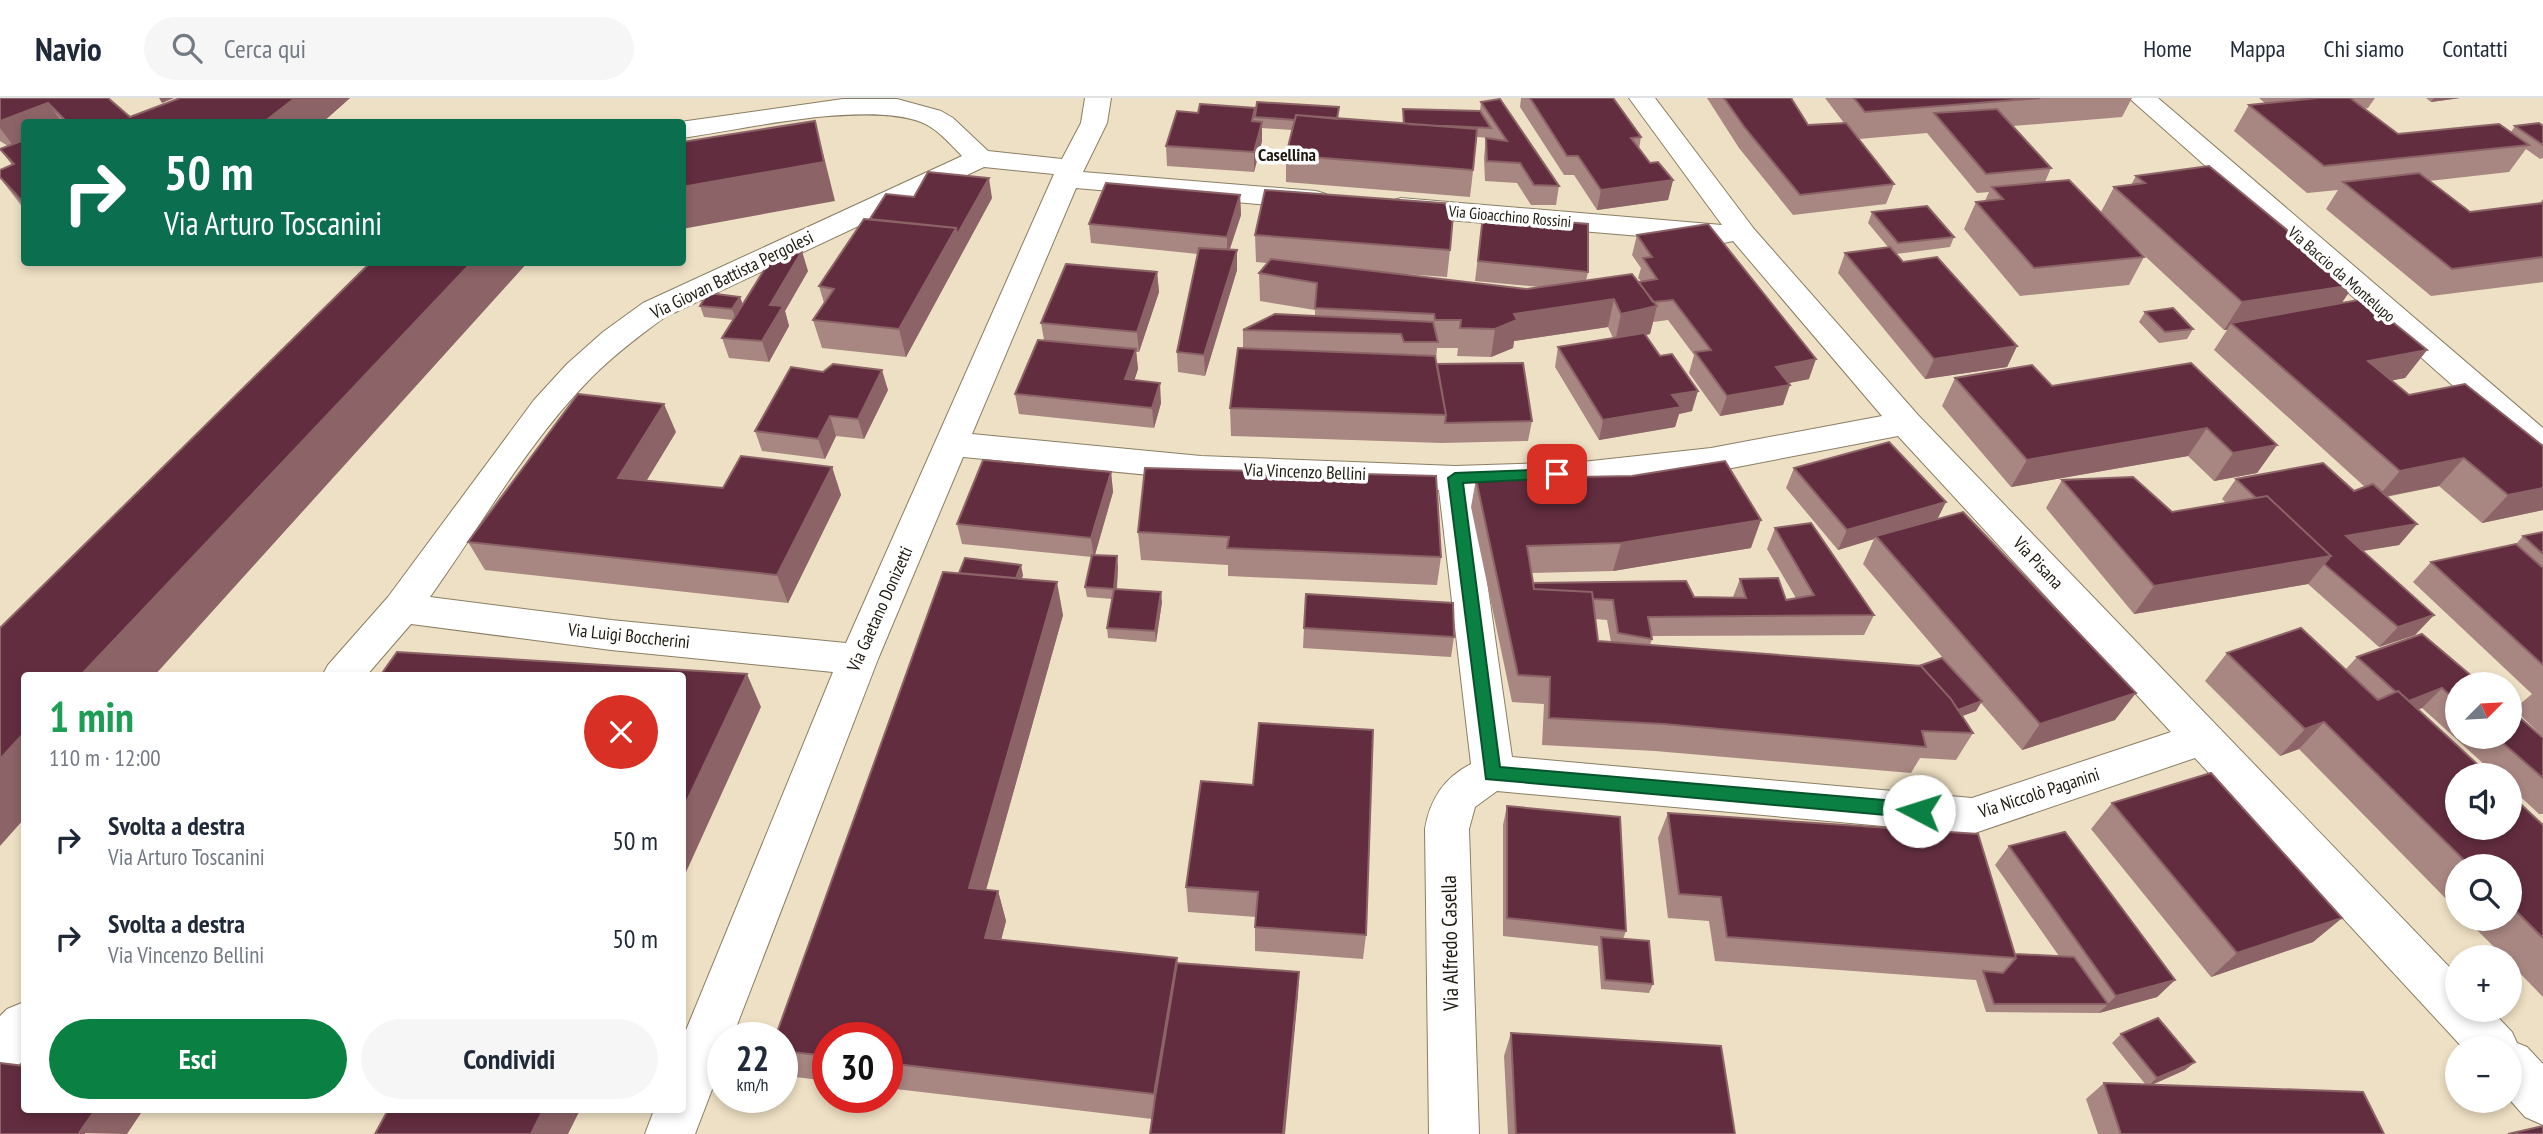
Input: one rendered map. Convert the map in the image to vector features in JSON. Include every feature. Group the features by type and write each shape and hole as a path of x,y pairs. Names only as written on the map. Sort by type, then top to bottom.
{"street":[{"name":"Via Gaetano Donizetti","path":"686,1092 858,659 1096,110 1124,98"},
{"name":"Via Pisana","path":"1642,98 1744,235 1906,423 2445,995"},
{"name":"Via Baccio da Montelupo","path":"2142,98 2543,447"},
{"path":"686,129 843,107 897,107 924,114 944,124 980,158 1069,174"},
{"name":"Via Giovan Battista Pergolesi","path":"345,672 401,608 536,420 576,375 626,330 654,310 980,158"},
{"name":"Via Gioacchino Rossini","path":"1069,174 1355,204 1744,235"},
{"name":"Via Vincenzo Bellini","path":"952,444 1201,468 1455,478 1582,474 1712,460 1906,423"},
{"path":"1455,478 1493,774"},
{"name":"Via Luigi Boccherini","path":"401,608 611,635 858,659"},
{"name":"Via Niccolò Paganini","path":"1493,774 1972,816 2205,738"},
{"name":"Via Alfredo Casella","path":"1454,1134 1449,808 1464,789 1493,774"},
{"name":"Via Pisana","path":"2470,1022 2484,1036"},
{"path":"0,1050 21,1028"},
{"path":"2522,1077 2543,1100"},
{"path":"670,1134 679,1113"}],"building":[{"path":"0,98 108,98 130,117 180,98 295,98 268,119 64,119 48,103 0,121"},
{"path":"1530,98 1613,98 1641,137 1631,138 1650,163 1658,162 1673,180 1601,190 1578,156 1567,156"},
{"path":"1724,98 1791,98 1808,125 1846,123 1894,184 1800,195"},
{"path":"1854,98 2040,98 1865,112"},
{"path":"2318,98 2350,98 2398,134 2499,124 2529,145 2324,166 2249,105"},
{"path":"1500,99 1559,186 1534,185 1520,163 1487,161 1486,138 1507,141 1481,102"},
{"path":"1257,102 1339,107 1337,119 1296,115 1295,120 1255,117"},
{"path":"1200,104 1255,108 1252,121 1262,122 1254,152 1166,146 1177,111 1198,113"},
{"path":"1403,109 1480,111 1491,128 1404,124"},
{"path":"1997,109 2051,168 1986,174 1934,113"},
{"path":"1296,115 1477,129 1473,170 1286,155"},
{"path":"815,121 824,162 686,186 686,141"},
{"path":"2539,123 2543,126 2543,145 2515,126"},
{"path":"21,141 21,200 0,177 0,170 14,164 0,149"},
{"path":"2209,166 2354,285 2242,302 2114,187 2145,183 2136,176"},
{"path":"928,172 989,178 957,235 956,228 870,219 886,194 914,197"},
{"path":"2419,173 2470,212 2543,203 2543,257 2452,269 2343,182"},
{"path":"2069,180 2144,257 2034,268 1976,202 2003,199 1992,187"},
{"path":"1106,183 1240,195 1227,237 1089,224"},
{"path":"1265,190 1454,204 1450,250 1255,235"},
{"path":"1927,206 1954,237 1898,243 1872,212"},
{"path":"1483,215 1588,224 1588,272 1478,261"},
{"path":"864,219 956,228 899,329 813,320 834,289 819,286"},
{"path":"1708,224 1816,359 1776,367 1790,385 1727,396 1695,352 1711,350 1673,300 1653,302 1639,282 1657,279 1643,258 1652,257 1637,235"},
{"path":"1890,247 1903,262 1937,257 2017,346 1934,359 1845,253"},
{"path":"1199,248 1237,250 1204,355 1177,352"},
{"path":"777,249 802,251 770,305 783,306 762,341 722,338"},
{"path":"1271,259 1527,289 1632,274 1657,306 1621,314 1614,299 1514,314 1517,320 1495,329 1460,328 1461,320 1435,320 1434,314 1315,308 1317,283 1259,273"},
{"path":"1066,264 1157,272 1137,332 1041,323"},
{"path":"367,266 468,266 84,672 21,672 21,736 0,759 0,628"},
{"path":"708,293 740,297 732,309 700,306"},
{"path":"2364,299 2427,350 2368,361 2409,395 2465,384 2543,446 2543,488 2508,495 2464,458 2400,471 2231,323"},
{"path":"2173,308 2193,329 2165,332 2145,312"},
{"path":"1275,314 1433,322 1438,342 1404,342 1401,334 1243,330"},
{"path":"1644,333 1660,356 1672,354 1698,391 1672,395 1681,407 1603,420 1558,347"},
{"path":"1038,340 1136,349 1125,379 1160,383 1152,408 1015,394"},
{"path":"1238,348 1435,356 1446,415 1230,408"},
{"path":"1523,363 1532,421 1445,423 1437,364"},
{"path":"2191,363 2277,445 2233,453 2207,428 2027,460 1955,378 2032,365 2052,386"},
{"path":"833,364 882,370 858,419 830,416 818,439 755,431 791,367 823,372"},
{"path":"578,394 664,404 618,478 723,488 741,456 832,467 777,575 468,542"},
{"path":"1889,442 1946,502 1847,530 1794,468"},
{"path":"983,460 1111,472 1091,538 957,524"},
{"path":"1725,461 1761,520 1621,543 1527,546 1534,589 1592,592 1598,641 1921,666 1951,699 1973,733 1922,731 1926,747 1664,724 1549,718 1550,677 1518,675 1476,479 1632,476"},
{"path":"2323,463 2354,491 2373,484 2417,524 2346,536 2434,615 2398,627 2324,564 2331,556 2267,496 2256,498 2236,479"},
{"path":"1145,468 1436,476 1441,557 1227,548 1229,537 1138,532"},
{"path":"2133,477 2172,512 2267,496 2331,556 2154,586 2062,480"},
{"path":"1963,512 2136,693 2040,724 1876,536"},
{"path":"1811,523 1874,615 1648,617 1652,639 1618,633 1613,600 1593,599 1592,592 1534,589 1533,583 1686,581 1694,597 1746,598 1740,579 1778,578 1786,600 1814,595 1775,528"},
{"path":"2543,532 2543,554 2523,536"},
{"path":"2516,544 2543,568 2543,665 2431,562"},
{"path":"1092,555 1117,556 1114,589 1085,587"},
{"path":"965,558 1021,565 1016,578 959,573"},
{"path":"943,572 1057,582 969,888 998,891 985,938 1177,958 1154,1094 903,1065 903,1022 812,1022 812,1054 798,1053 798,1022 781,1022"},
{"path":"1114,589 1161,592 1155,631 1107,628"},
{"path":"1306,594 1453,603 1454,637 1304,628"},
{"path":"2301,628 2378,700 2398,691 2445,734 2445,749 2461,749 2476,763 2445,763 2445,840 2522,840 2522,805 2543,825 2543,938 2522,917 2522,854 2458,854 2324,722 2305,729 2227,653"},
{"path":"2422,634 2467,672 2445,672 2445,691 2442,688 2409,701 2357,657"},
{"path":"397,652 747,674 686,803 686,672 383,672"},
{"path":"1942,658 1982,701 1958,710 1919,666"},
{"path":"2522,720 2543,738 2543,778 2510,749 2522,749"},
{"path":"1259,723 1373,730 1366,935 1255,927 1258,892 1186,887 1201,781 1253,785"},
{"path":"2211,773 2342,918 2237,953 2112,803"},
{"path":"1507,806 1620,817 1626,931 1507,918"},
{"path":"1668,813 1978,834 2016,958 1727,937 1721,897 1679,894"},
{"path":"2065,832 2175,980 2116,996 2009,846"},
{"path":"1601,937 1649,941 1653,984 1605,980"},
{"path":"2015,954 2074,957 2108,1004 1994,1004 1983,971 2003,973 2016,958"},
{"path":"1177,963 1299,972 1283,1134 1150,1134"},
{"path":"2158,1018 2195,1062 2157,1078 2121,1034"},
{"path":"1511,1033 1721,1046 1735,1134 1516,1134"},
{"path":"0,1063 21,1066 21,1113 93,1113 79,1133 85,1134 0,1134"},
{"path":"2104,1083 2363,1092 2384,1134 2121,1134"},
{"path":"386,1113 542,1113 531,1134 375,1134"},
{"path":"2543,1126 2543,1134 2508,1134"}],"district":[{"name":"Casellina","path":"1287,155"}],"route":[{"path":"1557,474 1455,478 1493,774 1919,811"}]}
